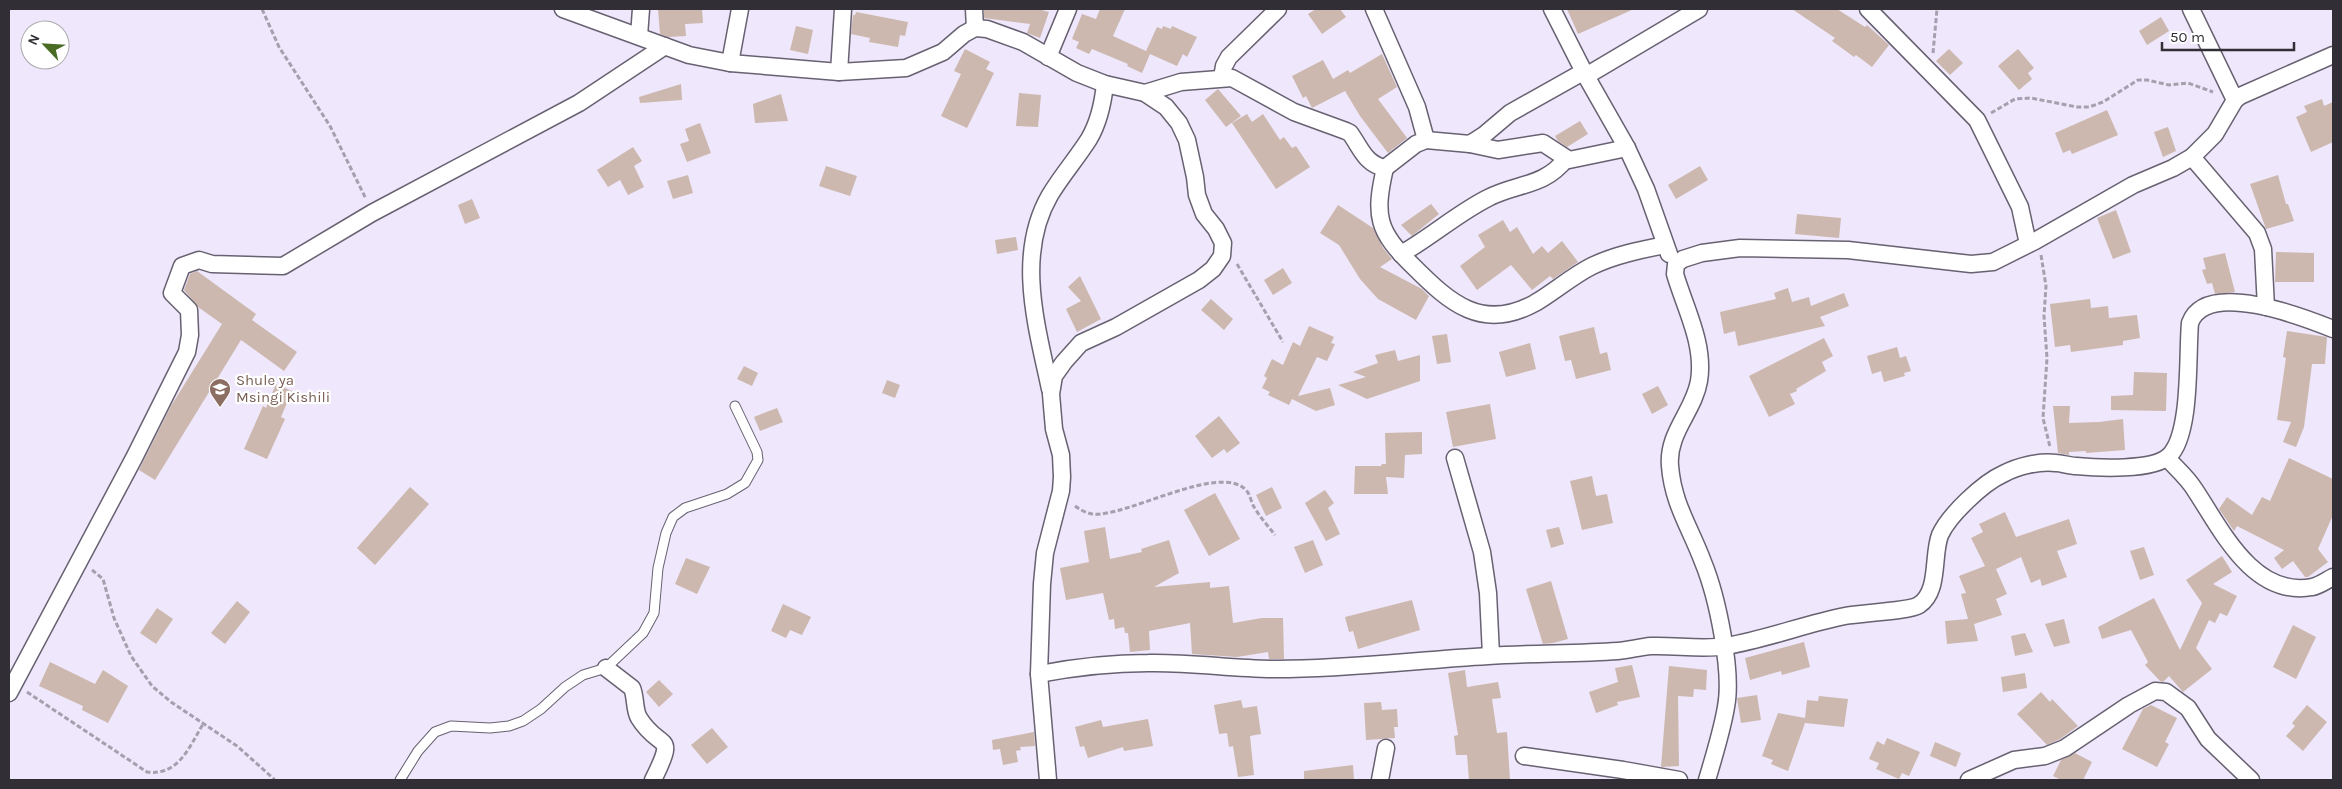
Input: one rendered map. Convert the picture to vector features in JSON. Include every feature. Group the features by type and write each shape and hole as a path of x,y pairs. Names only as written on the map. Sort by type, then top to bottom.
{"street":[{"path":"563,9 689,55 730,63 838,72 906,68 943,52 964,34 976,28 986,29 1023,42 1077,73 1105,84 1145,93 1166,107 1178,123 1187,140 1197,195 1204,214 1216,229 1223,242 1222,256 1213,269 1199,280 1116,327 1081,343 1054,376 1050,394"},
{"path":"639,36 641,9"},
{"path":"730,63 740,9"},
{"path":"838,72 843,9"},
{"path":"974,9 976,28"},
{"path":"1048,57 1068,9"},
{"path":"1222,78 1224,66 1229,57 1278,9"},
{"path":"1374,9 1417,107 1426,140"},
{"path":"1552,9 1585,74 1627,148 1646,189 1664,245 1676,264 1675,274 1700,352 1699,381 1692,401 1676,430 1670,463 1674,496 1711,584 1729,679 1727,706 1707,780"},
{"path":"1470,144 1510,114 1699,9"},
{"path":"1868,9 1977,120 2020,207 2031,242"},
{"path":"2191,9 2233,96"},
{"path":"11,684 134,458 187,352 190,335 189,310 172,293 182,266 200,260 212,264 283,266 372,213 579,104 665,46"},
{"path":"1676,264 1683,259 1702,253 1740,248 1848,250 1971,264 1993,262 2133,185 2173,168 2192,157 2215,134 2233,96 2252,90 2333,55"},
{"path":"1145,93 1180,82 1232,78 1294,112 1350,133 1367,160 1376,166 1385,168"},
{"path":"1048,780 1039,674 1045,553 1061,491 1061,455 1054,428 1050,394 1031,288 1031,257 1039,223 1049,197 1090,138 1097,121 1105,84"},
{"path":"1566,159 1543,143 1498,150 1470,144 1426,140 1416,144 1385,168 1378,200 1379,216 1386,235 1435,288 1477,313 1498,316 1514,313 1535,302 1591,266 1622,254 1664,245"},
{"path":"1402,254 1489,197 1542,180 1557,170 1566,159 1627,148"},
{"path":"2192,157 2256,233 2263,249 2266,307"},
{"path":"1039,674 1095,664 1150,662 1276,669 1491,655 1617,651 1653,646 1723,646 1774,636 1845,616 1884,610 1904,610 1918,606 1928,596 1933,578 1936,550 1942,532 1958,511 1990,481 2005,472 2037,463 2054,462 2077,466 2129,466 2152,464 2167,458 2176,446 2184,419 2189,333 2193,314 2206,306 2221,303 2241,303 2266,307 2333,328"},
{"path":"1455,458 1482,552 1488,593 1491,655"},
{"path":"2167,458 2195,489 2226,541 2247,563 2266,578 2289,587 2313,587 2333,577"},
{"path":"606,668 632,688 638,717 662,740 666,747 665,755 653,780"},
{"path":"1969,780 2014,760 2045,756 2066,748 2129,705 2155,691 2166,692 2188,708 2208,739 2251,780"},
{"path":"1380,780 1386,748"},
{"path":"1524,756 1613,768 1679,780"}],"lane":[{"path":"400,780 418,751 435,732 450,726 490,728 509,726 523,721 541,709 565,686 583,675 606,668 643,633 654,613 658,568 666,532 673,517 685,508 728,494 745,483 758,460 757,452 735,406"}],"path":[{"path":"262,9 279,47 330,126 355,174 372,213"},
{"path":"1927,71 1933,52 1937,9"},
{"path":"1977,120 2015,98 2031,98 2077,107 2089,107 2103,102 2138,80 2169,85 2188,83 2210,92 2233,96"},
{"path":"1223,242 1283,342"},
{"path":"2031,242 2043,260 2046,286 2044,316 2047,358 2043,418 2054,462"},
{"path":"1061,491 1070,503 1092,514 1111,511 1195,487 1232,482 1246,490 1254,507 1275,535"},
{"path":"79,561 103,579 114,618 131,656 152,686 203,724 237,746 275,780"},
{"path":"11,684 147,772 169,771 181,758 203,724"}],"building":[{"path":"658,9 702,9 703,23 685,24 686,36 668,37 660,34"},
{"path":"984,9 1038,9 1049,12 1040,38 1027,33 1030,24 984,18"},
{"path":"1100,9 1125,9 1113,36 1146,51 1157,27 1162,29 1163,26 1171,29 1172,26 1197,37 1187,57 1183,54 1177,66 1150,54 1142,73 1127,66 1128,64 1092,49 1089,54 1076,48 1079,42 1072,39 1082,14 1096,19"},
{"path":"1316,9 1340,9 1346,17 1322,34 1308,14"},
{"path":"1567,9 1634,9 1578,34"},
{"path":"1792,9 1837,9 1865,27 1867,25 1889,45 1872,67 1856,55 1854,57 1832,41 1835,38"},
{"path":"856,12 908,22 905,36 900,35 898,47 869,42 870,38 851,34 853,15"},
{"path":"2161,17 2169,31 2147,45 2139,31"},
{"path":"796,26 813,30 808,54 790,50"},
{"path":"965,49 990,62 986,69 994,73 967,128 941,116 961,74 954,71"},
{"path":"1949,49 1963,63 1950,75 1936,61"},
{"path":"2018,49 2034,68 2028,73 2032,79 2019,90 1998,66"},
{"path":"1382,54 1397,87 1378,99 1407,138 1388,153 1360,116 1345,91 1312,108 1306,96 1303,98 1292,76 1323,60 1333,79 1348,70 1350,73"},
{"path":"681,84 682,100 640,103 639,97"},
{"path":"1218,89 1241,116 1226,127 1205,100"},
{"path":"1019,93 1041,95 1038,127 1016,126"},
{"path":"781,94 788,121 755,123 753,104"},
{"path":"2322,99 2324,106 2333,102 2333,142 2311,152 2296,117 2307,112 2304,106"},
{"path":"2107,110 2118,135 2072,154 2070,150 2063,153 2055,133"},
{"path":"1247,114 1252,122 1263,114 1280,140 1284,137 1292,148 1296,146 1310,167 1276,189 1232,123"},
{"path":"1580,121 1588,134 1567,147 1558,141 1555,136"},
{"path":"700,123 711,153 687,162 680,144 689,141 685,129"},
{"path":"2168,127 2176,151 2163,157 2154,132"},
{"path":"633,147 642,161 634,166 644,187 628,195 620,180 608,187 597,170"},
{"path":"826,166 857,176 850,196 819,186"},
{"path":"1700,166 1708,180 1676,199 1668,185"},
{"path":"688,175 693,193 673,199 667,181"},
{"path":"2278,175 2286,204 2288,204 2294,221 2266,229 2250,184"},
{"path":"472,199 480,218 465,224 458,205"},
{"path":"1431,204 1439,214 1412,236 1401,225"},
{"path":"1338,205 1373,228 1383,248 1392,259 1380,267 1422,289 1429,296 1416,320 1378,299 1360,279 1339,245 1320,233"},
{"path":"2116,210 2131,252 2113,259 2097,218"},
{"path":"1797,214 1841,218 1839,238 1795,234"},
{"path":"1503,220 1510,232 1517,227 1533,254 1542,246 1548,253 1562,241 1578,262 1553,279 1550,276 1532,290 1511,265 1477,290 1460,266 1485,247 1478,235"},
{"path":"1016,237 1018,250 997,254 995,240"},
{"path":"2276,252 2314,253 2314,282 2275,282"},
{"path":"2225,253 2235,292 2215,294 2212,283 2207,284 2202,270 2206,269 2203,258"},
{"path":"1283,268 1292,283 1273,295 1264,280"},
{"path":"197,271 256,314 252,320 297,352 284,371 241,340 155,480 139,470 171,406 222,324 198,307 184,290 190,274"},
{"path":"1080,276 1101,319 1077,332 1066,309 1081,301 1068,287"},
{"path":"1788,288 1792,302 1809,297 1811,306 1844,293 1849,306 1820,317 1825,326 1738,346 1735,331 1724,334 1720,312 1776,299 1774,293"},
{"path":"1211,299 1233,319 1224,330 1201,310"},
{"path":"2090,299 2091,308 2108,306 2109,318 2137,315 2140,338 2123,341 2123,345 2071,352 2070,345 2055,347 2050,304"},
{"path":"1309,326 1334,337 1331,343 1335,344 1327,361 1317,357 1298,396 1330,388 1335,405 1316,411 1292,399 1289,405 1268,395 1270,392 1262,388 1267,378 1264,376 1272,359 1283,365 1293,342 1300,346"},
{"path":"1594,327 1600,354 1607,352 1611,370 1576,379 1571,360 1565,361 1559,336"},
{"path":"2287,331 2327,337 2325,364 2312,364 2304,427 2296,447 2283,442 2291,422 2277,420 2286,358 2283,357"},
{"path":"1447,334 1451,362 1437,364 1432,336"},
{"path":"1824,338 1833,356 1822,362 1826,371 1790,394 1795,404 1769,417 1749,376"},
{"path":"1530,343 1536,369 1506,377 1499,352"},
{"path":"1897,347 1900,358 1906,356 1911,371 1904,373 1905,376 1884,382 1881,371 1872,374 1867,356"},
{"path":"1395,350 1398,361 1420,355 1420,381 1367,399 1338,385 1366,377 1353,372 1378,363 1375,355"},
{"path":"744,366 758,373 752,386 737,379"},
{"path":"2134,372 2167,373 2166,411 2111,410 2111,396 2133,395"},
{"path":"887,380 900,385 895,398 882,393"},
{"path":"276,384 292,391 281,417 285,419 267,459 244,449 263,406 266,408"},
{"path":"1658,386 1668,405 1652,414 1642,394"},
{"path":"1490,404 1496,439 1453,447 1446,412"},
{"path":"2053,406 2070,406 2069,423 2123,419 2125,450 2086,453 2086,451 2069,452 2069,455 2058,453"},
{"path":"777,408 783,422 760,431 754,417"},
{"path":"1219,416 1240,443 1227,453 1224,449 1212,458 1195,436"},
{"path":"1422,432 1422,454 1405,455 1404,478 1386,477 1388,494 1354,494 1355,466 1381,466 1386,464 1385,433"},
{"path":"2289,458 2333,479 2333,515 2318,549 2328,562 2308,577 2305,577 2293,561 2282,569 2274,558 2284,550 2237,526 2234,531 2219,509 2227,497 2252,515 2262,497 2270,501"},
{"path":"1592,476 1596,496 1607,494 1613,523 1582,530 1570,481"},
{"path":"410,487 429,504 375,565 357,548"},
{"path":"1272,487 1282,508 1266,516 1256,495"},
{"path":"1325,490 1334,503 1328,508 1340,534 1326,541 1305,503"},
{"path":"1215,493 1240,539 1209,556 1184,510"},
{"path":"2005,512 2016,537 2069,519 2077,544 2057,551 2067,577 2042,586 2040,579 2031,583 2021,557 1996,569 2007,594 1996,599 2002,615 1974,624 1978,641 1947,644 1945,621 1968,619 1961,594 1966,593 1959,576 1985,566 1971,538 1983,532 1979,524"},
{"path":"1105,527 1110,559 1142,552 1141,549 1169,540 1179,573 1154,587 1210,582 1210,588 1229,586 1233,623 1262,618 1283,618 1284,659 1269,659 1268,652 1237,657 1192,654 1190,623 1149,631 1150,650 1130,652 1128,633 1125,633 1124,627 1115,629 1114,619 1109,620 1103,593 1066,600 1060,568 1089,562 1084,531"},
{"path":"1559,527 1564,544 1551,548 1546,530"},
{"path":"1313,540 1323,565 1305,573 1294,547"},
{"path":"2144,547 2154,575 2140,580 2130,551"},
{"path":"2222,556 2232,572 2213,584 2237,596 2227,616 2220,613 2215,623 2209,620 2196,648 2212,669 2183,692 2169,676 2163,682 2160,681 2145,665 2148,662 2131,630 2102,639 2098,627 2154,598 2180,650 2202,603 2186,580"},
{"path":"686,558 710,567 697,594 675,584"},
{"path":"1551,581 1568,639 1543,644 1526,589"},
{"path":"1412,600 1420,630 1358,649 1353,631 1349,632 1345,617"},
{"path":"237,601 250,612 225,644 211,633"},
{"path":"783,604 811,617 802,635 790,630 786,638 771,631"},
{"path":"157,608 173,619 156,644 140,633"},
{"path":"2064,619 2070,643 2054,647 2045,624"},
{"path":"2293,625 2316,637 2296,679 2273,667"},
{"path":"2025,633 2033,652 2015,656 2011,636"},
{"path":"1804,642 1810,667 1782,675 1781,671 1750,680 1745,658"},
{"path":"50,662 95,684 103,670 128,686 108,723 82,710 83,706 39,686"},
{"path":"1632,665 1640,697 1617,702 1618,705 1596,713 1589,692 1618,682 1615,668"},
{"path":"1669,666 1707,670 1706,690 1694,689 1693,697 1678,696 1679,766 1661,767"},
{"path":"1465,670 1467,687 1498,682 1501,698 1492,699 1497,733 1507,732 1510,780 1469,780 1467,755 1456,755 1454,736 1458,735 1448,673"},
{"path":"2025,673 2027,688 2003,692 2001,677"},
{"path":"659,680 673,694 659,707 646,692"},
{"path":"2041,692 2050,702 2052,699 2078,726 2060,739 2047,745 2017,714"},
{"path":"1757,695 1761,720 1741,723 1737,698"},
{"path":"1819,696 1848,699 1844,727 1805,723 1788,771 1771,764 1773,760 1762,756 1778,713 1805,718 1807,700 1818,701"},
{"path":"1241,700 1243,708 1257,706 1261,734 1250,736 1254,775 1238,777 1233,746 1229,747 1227,733 1219,734 1214,705"},
{"path":"1381,702 1382,710 1397,709 1398,727 1394,727 1395,738 1366,740 1364,703"},
{"path":"2151,705 2177,718 2165,742 2169,744 2157,767 2122,749 2143,709"},
{"path":"2307,705 2327,722 2303,751 2286,736 2295,726 2292,723"},
{"path":"1148,719 1153,746 1124,751 1123,747 1088,758 1084,746 1080,747 1075,727 1101,720 1103,727"},
{"path":"712,728 728,747 707,764 691,745"},
{"path":"1034,732 1035,746 1020,747 1021,750 1016,751 1018,762 1003,765 1000,749 993,750 992,740"},
{"path":"1887,738 1920,752 1909,776 1902,773 1899,779 1876,769 1879,763 1869,759 1877,741 1884,745"},
{"path":"1935,742 1961,753 1956,767 1930,756"},
{"path":"2075,753 2092,762 2083,780 2061,780 2053,776 2061,760"},
{"path":"1353,765 1354,780 1304,780 1304,771"}],"place":[{"name":"Shule ya Msingi Kishili","path":"220,408"}]}
